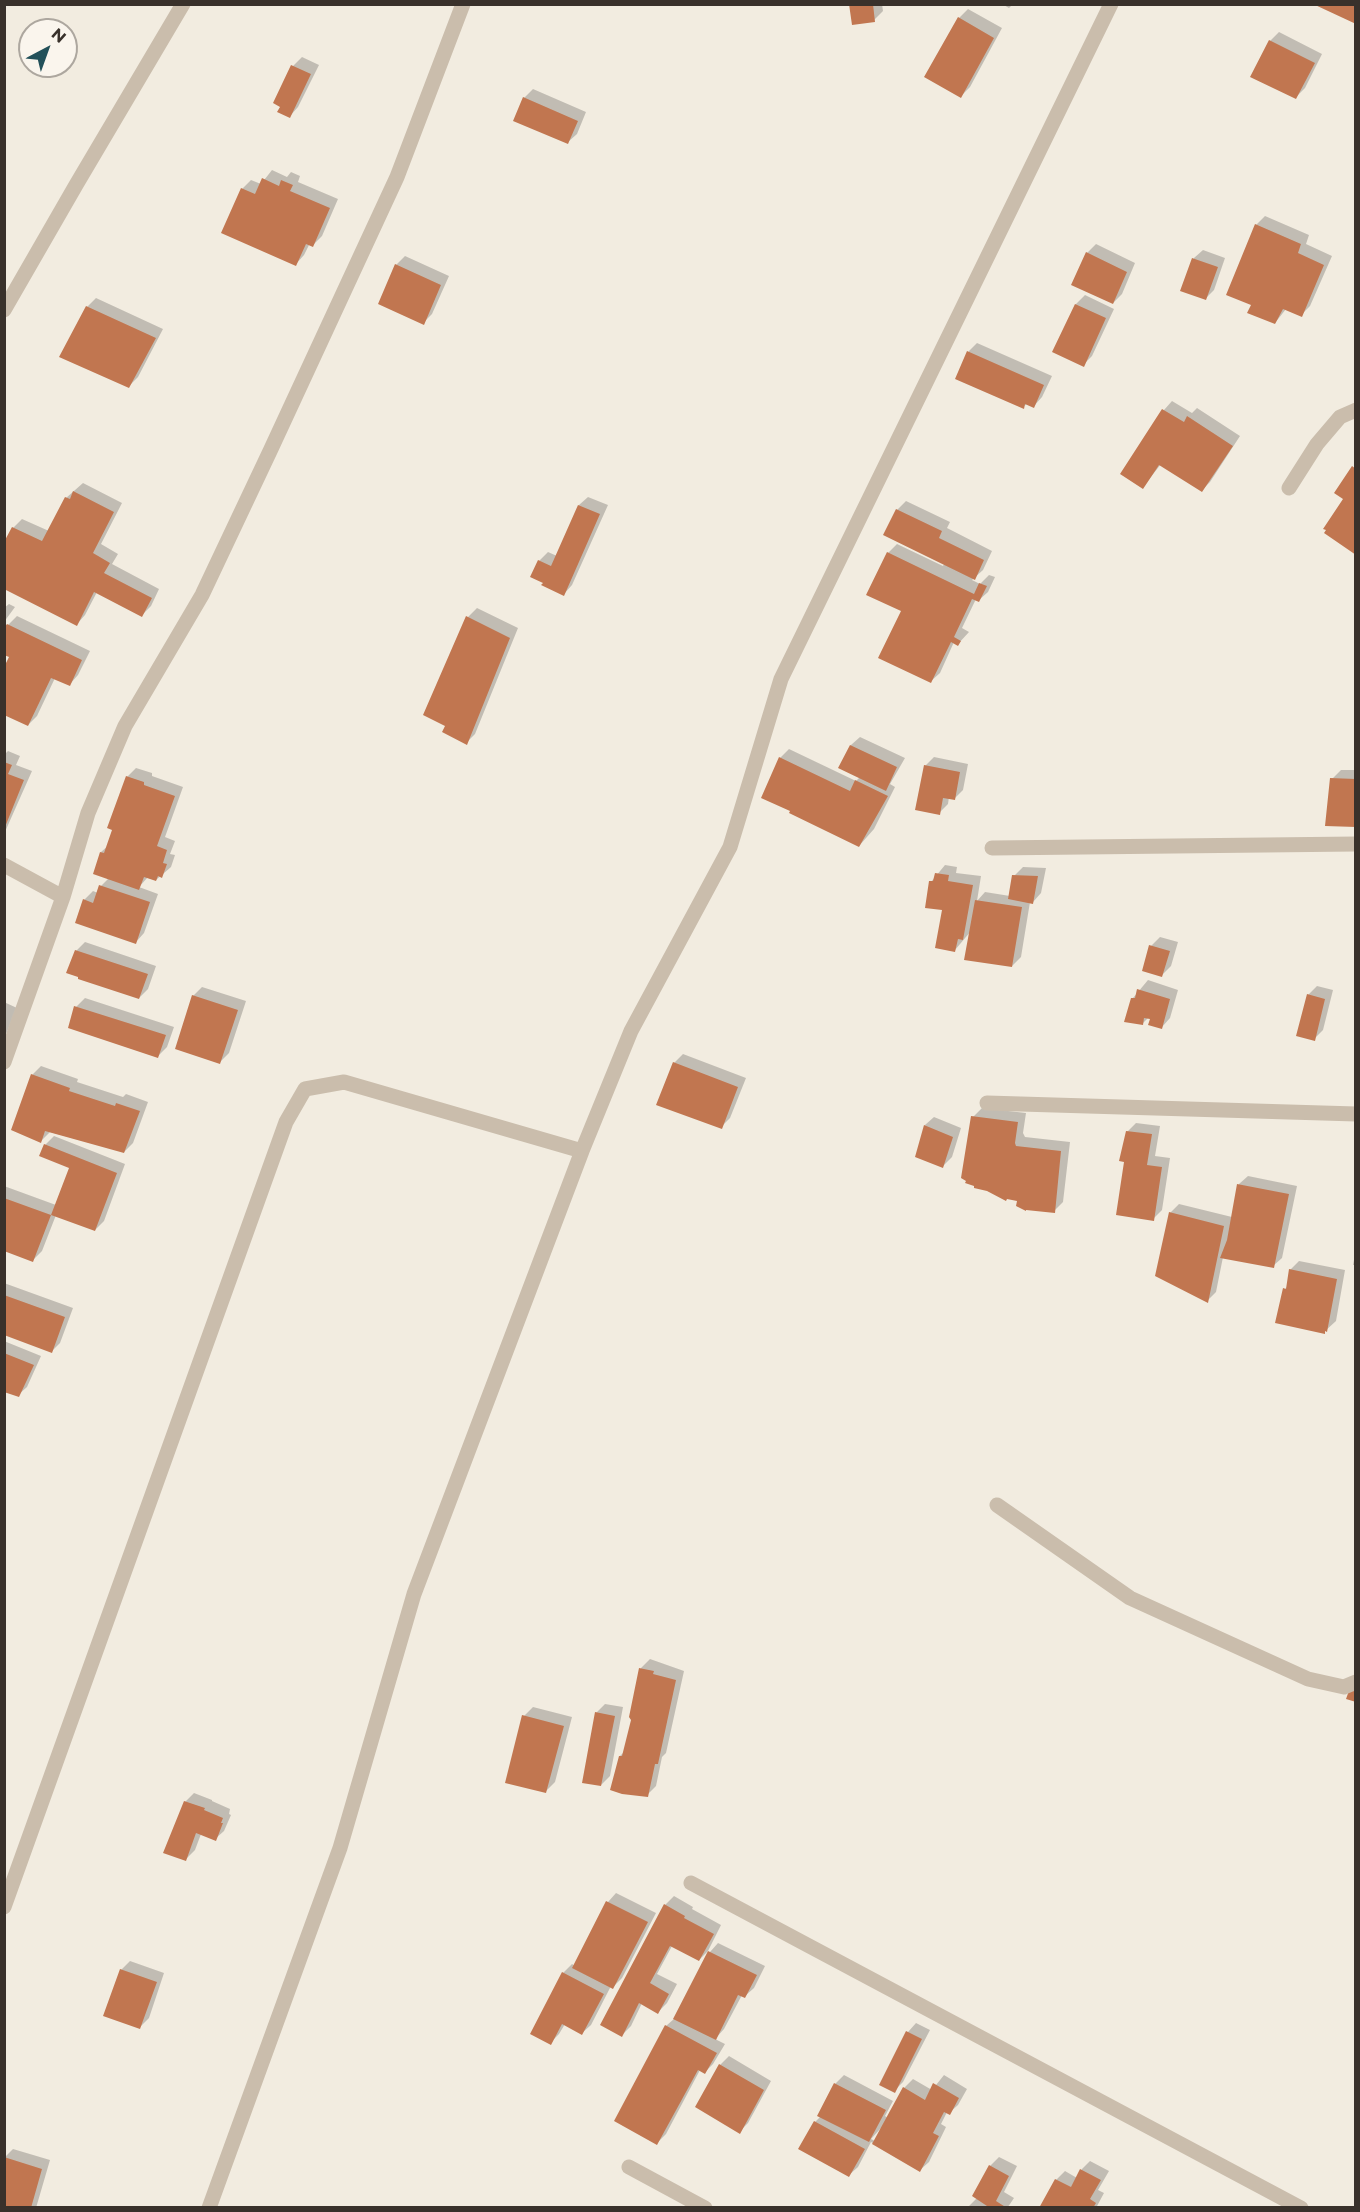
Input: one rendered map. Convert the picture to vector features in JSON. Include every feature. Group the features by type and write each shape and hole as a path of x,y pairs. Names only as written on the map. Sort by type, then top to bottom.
{"street":[{"path":"4,310 183,4"},
{"path":"4,1062 63,897 88,813 125,726 202,595 247,501 397,177 463,4"},
{"path":"208,2208 340,1848 414,1594 582,1152 631,1031 730,847 781,679 1111,4"},
{"path":"1289,488 1317,444 1340,417 1356,410"},
{"path":"992,848 1356,844"},
{"path":"4,865 63,897"},
{"path":"4,1907 286,1122 304,1089 344,1082 582,1152"},
{"path":"987,1102 1356,1114"},
{"path":"997,1505 1130,1598 1308,1679 1344,1687 1356,1682"},
{"path":"691,1883 1301,2208"},
{"path":"629,2167 705,2208"}],"building":[{"path":"849,4 873,4 875,22 852,25"},
{"path":"1313,4 1356,4 1356,24"},
{"path":"958,17 994,38 961,98 924,77"},
{"path":"1269,40 1315,63 1296,99 1250,77"},
{"path":"291,65 311,74 290,118 277,112 280,107 273,103"},
{"path":"523,97 578,121 568,144 513,121"},
{"path":"262,178 279,186 281,180 293,185 290,191 330,208 313,247 306,244 296,266 221,233 241,188 255,194"},
{"path":"1255,224 1301,244 1298,253 1324,265 1302,317 1283,309 1275,324 1247,313 1251,305 1226,295"},
{"path":"1086,252 1127,272 1113,304 1071,285"},
{"path":"1192,258 1218,267 1206,300 1180,291"},
{"path":"395,264 441,285 424,325 378,304"},
{"path":"1075,304 1106,318 1084,367 1052,352"},
{"path":"86,306 156,338 129,388 59,357"},
{"path":"967,351 1044,385 1034,408 1025,404 1024,409 955,379"},
{"path":"1162,409 1184,422 1187,416 1233,446 1202,492 1159,465 1143,489 1120,474"},
{"path":"1352,466 1356,469 1356,555 1324,533 1326,530 1323,529 1343,499 1334,493"},
{"path":"73,491 114,512 93,553 110,563 104,573 152,598 142,617 94,592 77,626 4,589 4,542 12,527 42,541 65,497 70,499"},
{"path":"578,505 600,514 564,596 530,577 538,560 551,566"},
{"path":"896,509 942,531 939,538 984,560 975,580 883,535"},
{"path":"887,552 974,594 979,583 987,586 979,602 972,599 954,637 961,641 958,646 951,642 931,683 878,658 901,611 866,595"},
{"path":"466,616 510,638 467,745 442,732 445,726 423,715"},
{"path":"7,624 82,660 70,686 51,678 28,726 4,715 4,667 9,657 4,655 4,628"},
{"path":"850,745 897,767 886,791 838,768"},
{"path":"779,757 850,791 855,780 888,796 859,847 761,798"},
{"path":"4,762 12,765 8,774 24,780 5,827"},
{"path":"924,765 960,772 955,800 943,798 940,815 915,810"},
{"path":"126,776 175,796 157,846 167,850 163,863 167,864 162,878 158,876 156,881 144,877 139,890 93,874 100,852 104,853 112,830 107,828"},
{"path":"1330,778 1356,779 1356,827 1325,826"},
{"path":"935,873 949,875 948,881 973,885 963,940 958,939 955,952 935,948 942,910 925,908 929,881 933,881"},
{"path":"1012,875 1038,876 1033,904 1008,899"},
{"path":"99,885 150,902 136,944 75,923 83,899 93,903"},
{"path":"975,900 1022,907 1012,967 964,960"},
{"path":"1149,945 1170,951 1162,977 1142,971"},
{"path":"75,950 148,974 139,999 66,973"},
{"path":"1137,989 1170,999 1162,1029 1148,1025 1150,1019 1144,1018 1143,1025 1124,1022 1131,998 1135,998"},
{"path":"1307,994 1325,999 1315,1041 1296,1036"},
{"path":"192,995 238,1010 220,1064 175,1049"},
{"path":"74,1006 166,1035 158,1058 68,1028"},
{"path":"673,1062 738,1087 722,1129 656,1105"},
{"path":"31,1074 70,1088 69,1091 115,1106 116,1103 140,1111 124,1153 45,1131 41,1143 11,1130"},
{"path":"971,1116 1018,1122 1016,1146 1061,1151 1055,1213 1026,1211 1016,1206 1017,1201 1007,1199 1006,1201 965,1183 966,1181 961,1178"},
{"path":"924,1125 953,1137 943,1168 915,1157"},
{"path":"1126,1131 1152,1134 1147,1165 1162,1167 1154,1221 1116,1215 1124,1162 1119,1161"},
{"path":"44,1144 117,1173 95,1231 51,1215 69,1168 39,1156"},
{"path":"1237,1184 1289,1194 1274,1268 1220,1258 1227,1240"},
{"path":"4,1198 51,1215 33,1262 4,1251"},
{"path":"1169,1212 1224,1226 1208,1303 1155,1276"},
{"path":"1289,1269 1337,1279 1325,1334 1275,1323 1283,1288 1286,1289"},
{"path":"4,1295 65,1317 52,1353 4,1335"},
{"path":"4,1353 34,1365 19,1397 4,1392"},
{"path":"639,1668 676,1680 658,1764 655,1764 648,1797 610,1790 631,1720 629,1717"},
{"path":"1356,1671 1356,1702 1346,1699"},
{"path":"595,1712 615,1716 601,1786 582,1783"},
{"path":"522,1715 564,1726 546,1793 505,1783"},
{"path":"184,1801 205,1808 204,1810 223,1818 216,1841 196,1833 186,1861 163,1853"},
{"path":"606,1901 648,1922 613,1989 572,1968"},
{"path":"664,1904 714,1934 699,1961 670,1946 650,1983 669,1994 658,2014 639,2003 622,2037 600,2025"},
{"path":"708,1951 757,1975 745,1998 738,1995 716,2040 673,2019"},
{"path":"120,1969 157,1982 140,2029 103,2016"},
{"path":"562,1972 604,1994 582,2035 562,2024 551,2045 530,2034"},
{"path":"665,2025 717,2053 705,2074 698,2070 657,2145 614,2121"},
{"path":"906,2031 922,2039 895,2093 879,2085"},
{"path":"719,2064 764,2090 740,2134 695,2107"},
{"path":"834,2083 886,2110 869,2142 817,2116"},
{"path":"933,2083 959,2098 950,2115 944,2112 933,2133 939,2136 920,2172 872,2144 903,2087 925,2100"},
{"path":"814,2121 865,2149 849,2177 798,2149"},
{"path":"4,2157 42,2169 31,2208 4,2208"},
{"path":"989,2165 1009,2176 996,2201 1007,2208 990,2208 972,2196"},
{"path":"1080,2169 1101,2180 1090,2199 1096,2203 1093,2208 1039,2208 1055,2179 1071,2187"}]}
